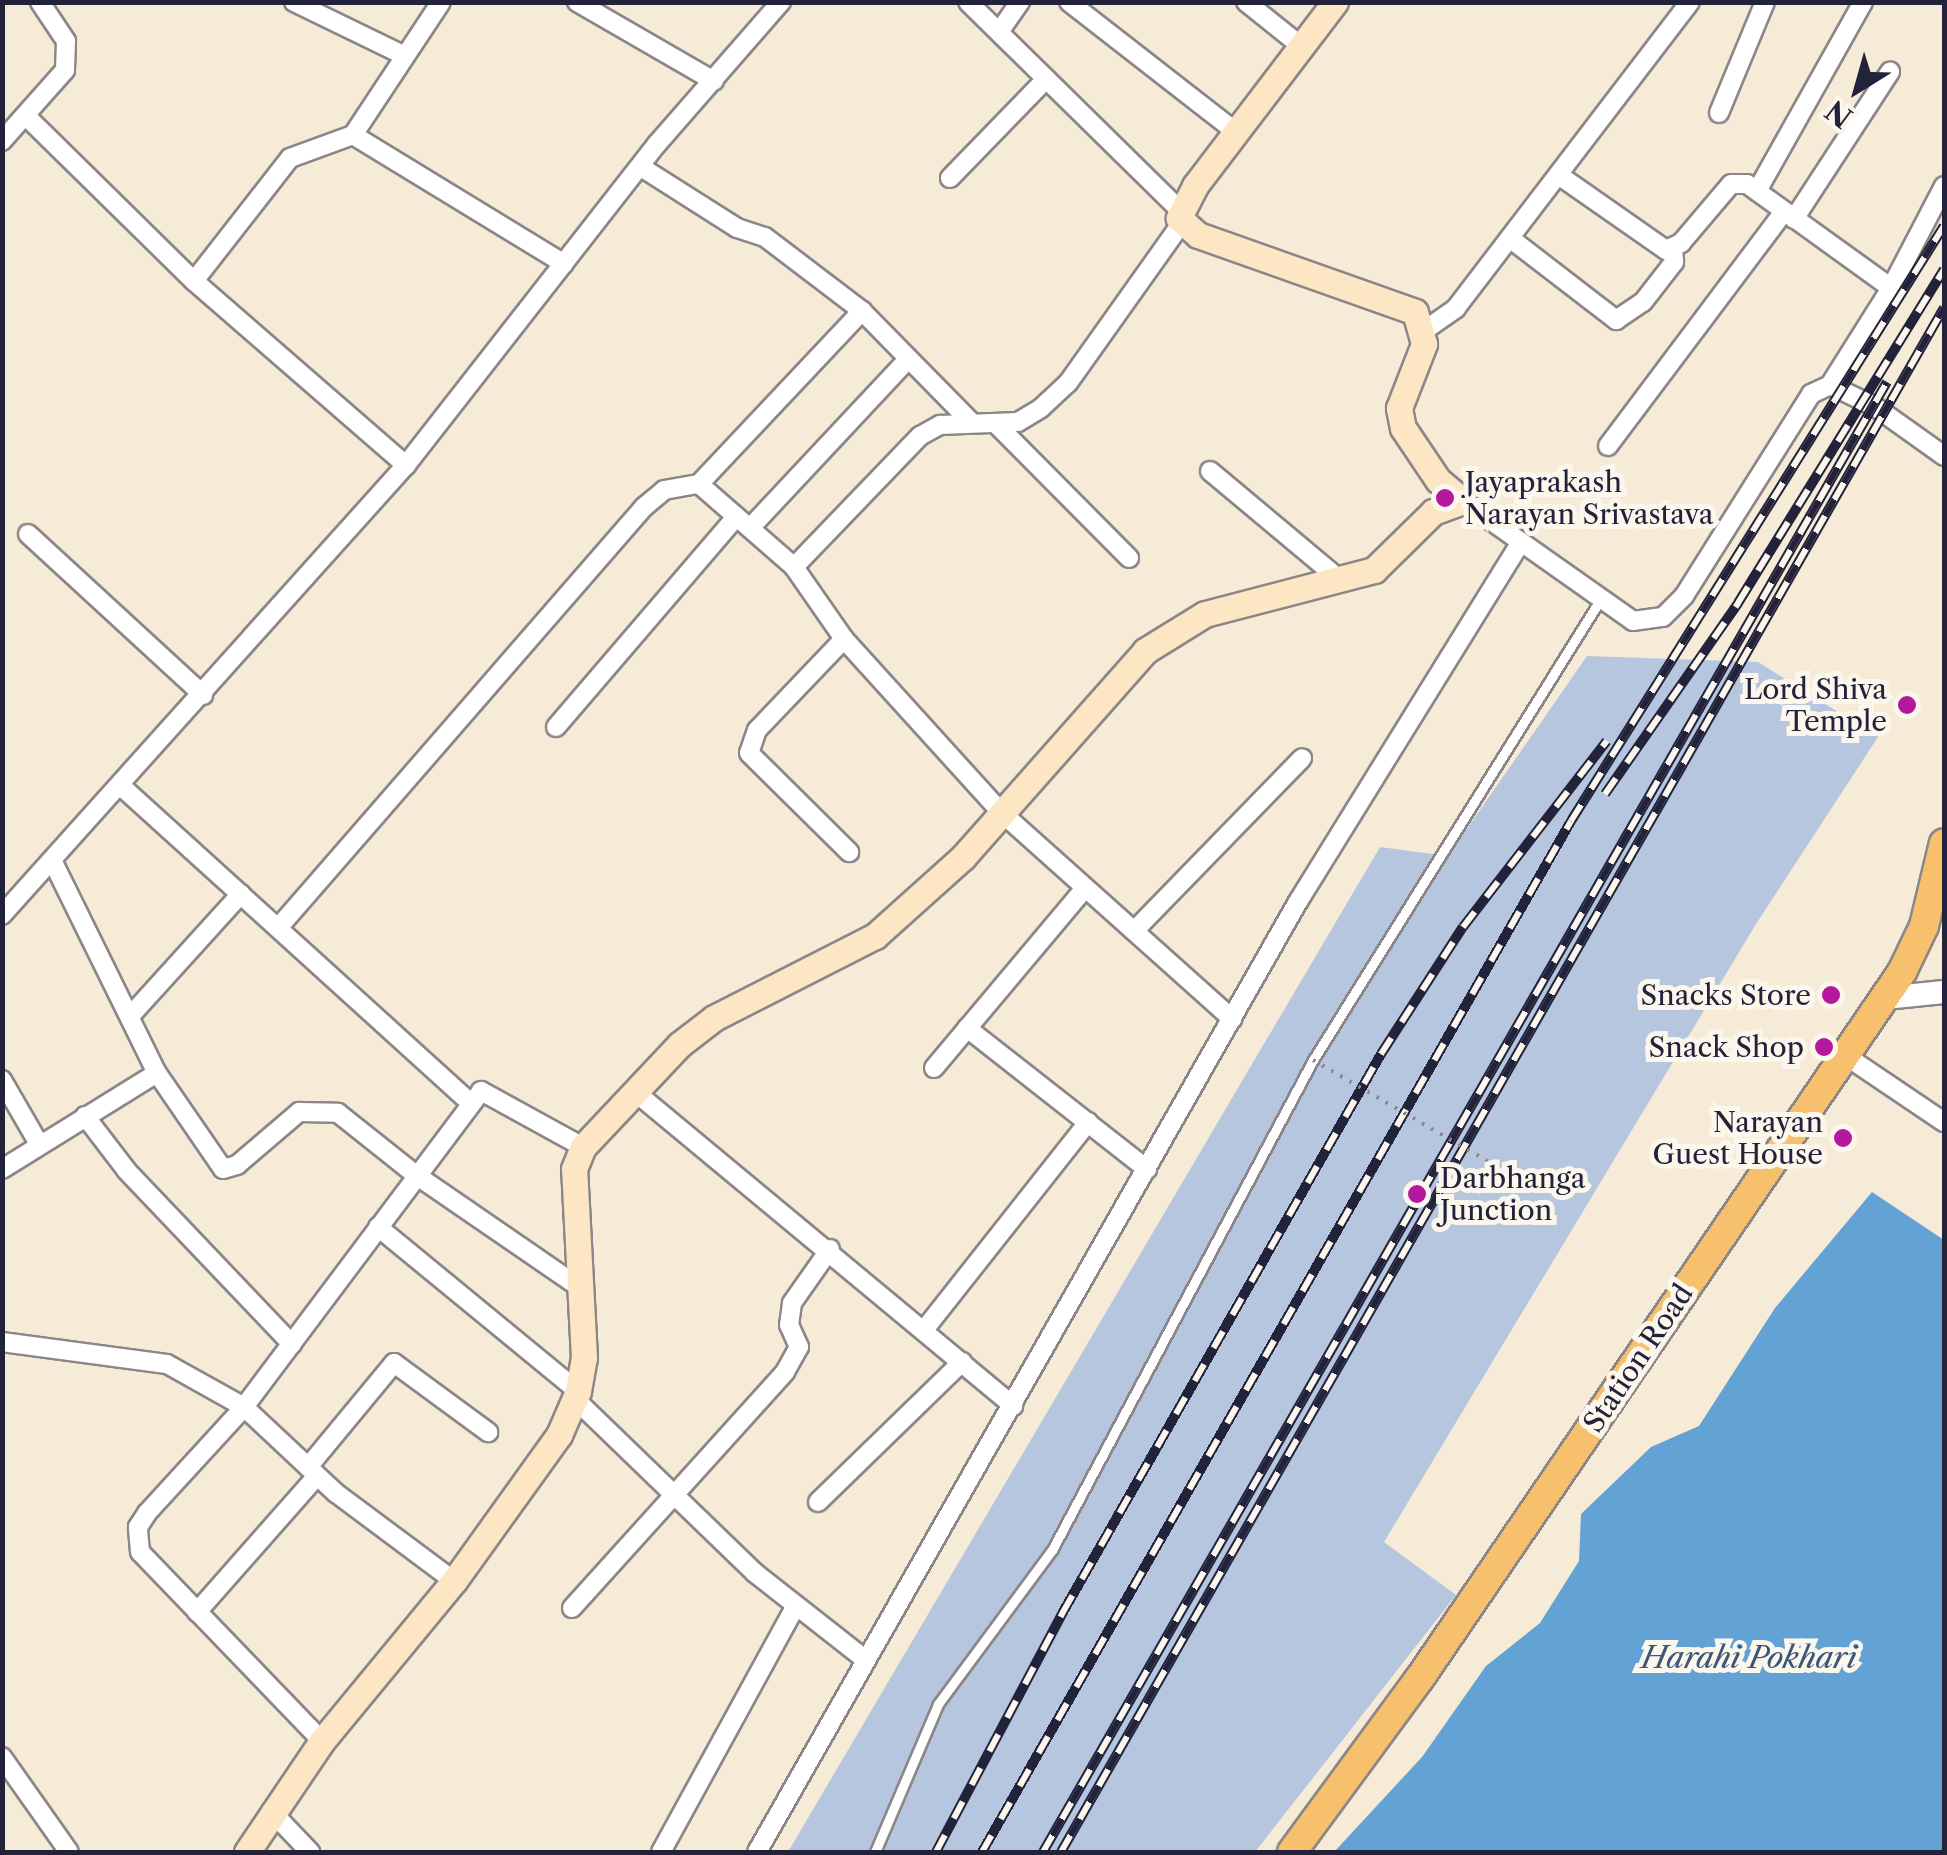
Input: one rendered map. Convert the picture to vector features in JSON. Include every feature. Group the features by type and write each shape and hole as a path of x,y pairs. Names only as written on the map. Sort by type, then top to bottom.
{"main road":[{"path":"1335,2 1236,132 1181,216 1404,305 1426,330 1400,408 1403,428 1438,480 1463,501"},
{"path":"1432,512 1438,480"},
{"path":"248,1852 271,1811 322,1741 454,1581 559,1435 577,1395 584,1358 574,1169 583,1147 634,1090 714,1018 876,936 963,857 1119,677 1179,627 1205,614 1374,570 1432,512 1463,501"},
{"name":"Station Road","path":"1292,1852 1420,1678 1884,998 1934,931 1944,843"}],"street":[{"path":"2,141 28,118 65,70 66,41 40,2"},
{"path":"294,2 402,54"},
{"path":"194,281 290,158 354,135 402,54 441,2"},
{"path":"577,2 714,81"},
{"path":"2,915 406,465 640,167 781,2"},
{"path":"794,568 920,436 970,421 998,426 1018,422 1068,383 1181,216 968,2"},
{"path":"999,32 1020,2"},
{"path":"1068,2 1236,132"},
{"path":"1246,2 1301,46"},
{"path":"1426,330 1456,308 1690,2"},
{"path":"1719,113 1765,2"},
{"path":"1757,191 1864,2"},
{"path":"1608,446 1789,216 1890,72"},
{"path":"950,178 1046,78"},
{"path":"28,118 194,281 406,465"},
{"path":"354,135 564,264"},
{"path":"640,167 737,228 765,237 862,311 970,421"},
{"path":"1560,176 1659,247 1673,249"},
{"path":"1511,238 1616,320 1643,302 1674,262 1673,249 1732,184 1757,191 1892,288"},
{"path":"1463,501 1519,545 1633,622 1663,617 1684,596 1811,394 1830,385 1892,288 1944,186"},
{"path":"278,928 644,507 664,490 699,484 862,311"},
{"path":"556,726 743,523 908,359"},
{"path":"1830,385 1874,406 1944,456"},
{"path":"998,426 1129,558"},
{"path":"1210,471 1339,579"},
{"path":"699,484 794,568 844,639 1002,813 1232,1019"},
{"path":"28,534 202,696"},
{"path":"757,1852 1232,1019 1519,545"},
{"path":"844,639 756,730 749,753 849,852"},
{"path":"1134,932 1302,758"},
{"path":"121,786 471,1103"},
{"path":"52,860 132,1014 157,1073 223,1169 237,1165 299,1112 325,1109 579,1287"},
{"path":"934,1068 1086,888"},
{"path":"132,1014 241,894"},
{"path":"1884,998 1944,992"},
{"path":"967,1028 1146,1169"},
{"path":"1846,1056 1944,1122"},
{"path":"2,1169 157,1073"},
{"path":"2,1080 39,1144"},
{"path":"634,1090 830,1249 1012,1406"},
{"path":"322,1741 140,1552 138,1527 244,1408 481,1091 491,1092 583,1147"},
{"path":"85,1116 127,1172 292,1344"},
{"path":"924,1330 1088,1122"},
{"path":"378,1227 577,1395 796,1607 866,1660"},
{"path":"572,1608 797,1353 788,1314 830,1249"},
{"path":"2,1342 167,1364 244,1408 312,1471 454,1581"},
{"path":"818,1502 962,1362"},
{"path":"198,1612 394,1363 488,1432"},
{"path":"661,1852 796,1607"},
{"path":"2,1756 69,1852"},
{"path":"271,1811 310,1852"}],"lane":[{"path":"875,1852 938,1704 1052,1550 1313,1060 1600,600"}],"path":[{"path":"1313,1060 1537,1190"}],"shaded area":[{"path":"1587,656 1758,662 1878,737 1756,924 1384,1542 1456,1595 1255,1852 788,1852 1380,847 1448,856"}],"water":[{"name":"Harahi Pokhari","path":"1872,1192 1944,1240 1944,1852 1334,1852 1422,1757 1486,1666 1540,1623 1579,1561 1581,1514 1651,1447 1699,1426 1775,1308"}],"railway":[{"path":"982,1852 1571,821 1944,226"},
{"path":"1605,794 1738,603 1944,269"},
{"path":"1061,1852 1944,308"},
{"path":"1043,1852 1887,382"},
{"path":"936,1852 1063,1612 1381,1054 1463,927 1607,741"}],"place":[{"name":"Jayaprakash Narayan Srivastava","path":"1445,498"},
{"name":"Lord Shiva Temple","path":"1907,705"},
{"name":"Snacks Store","path":"1831,995"},
{"name":"Snack Shop","path":"1824,1047"},
{"name":"Narayan Guest House","path":"1843,1138"},
{"name":"Darbhanga Junction","path":"1417,1194"}]}
